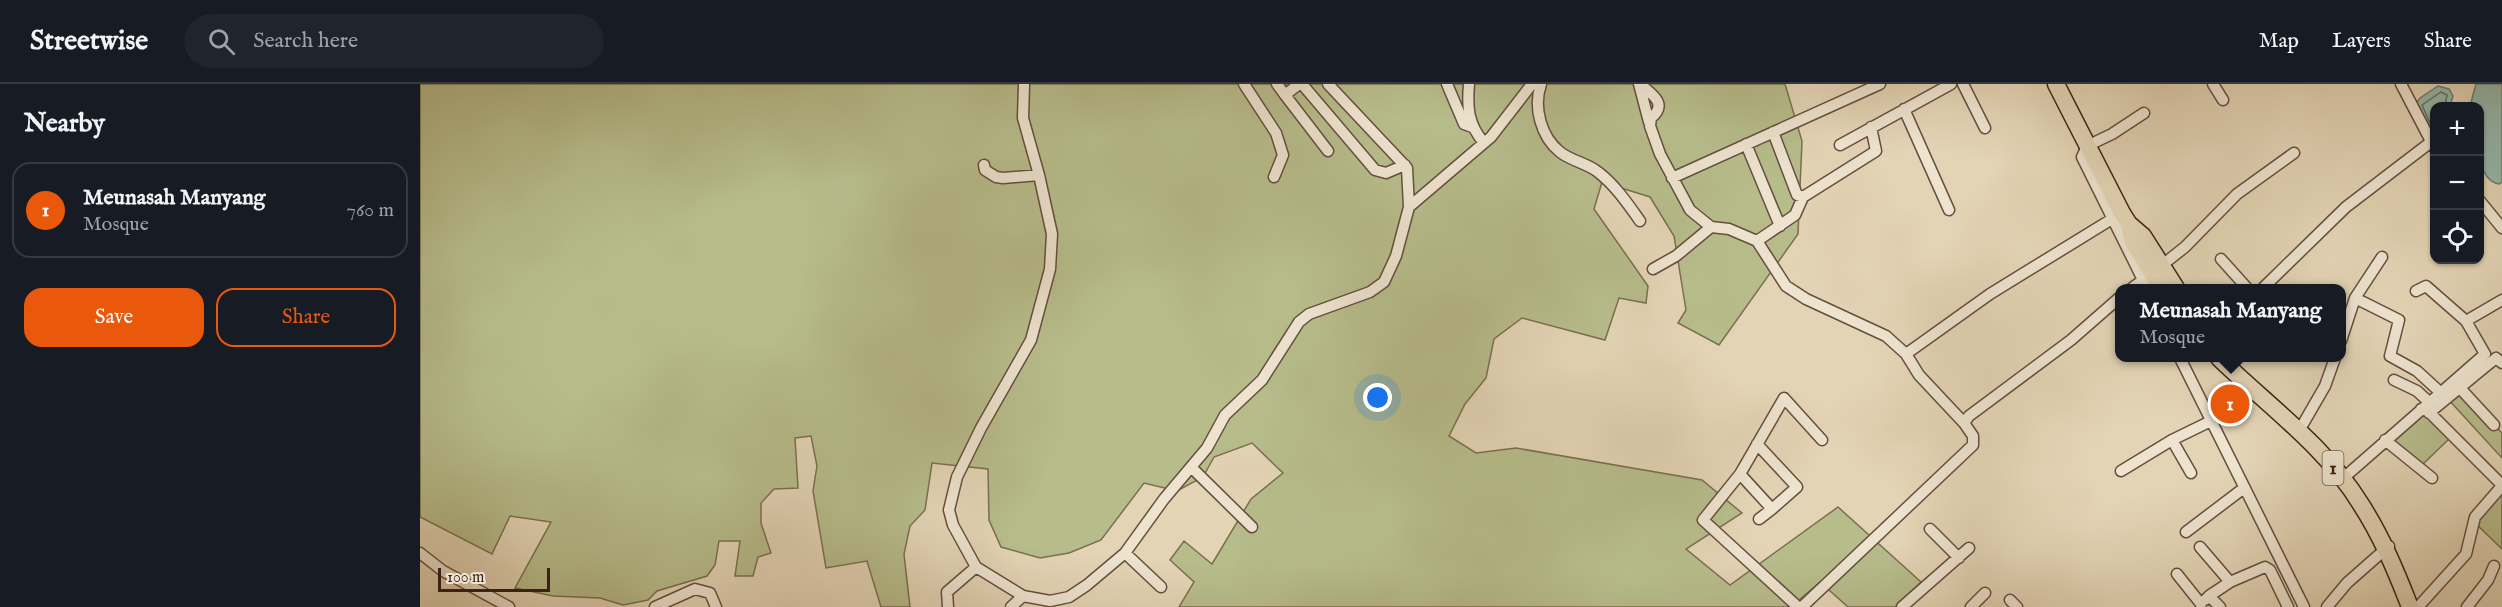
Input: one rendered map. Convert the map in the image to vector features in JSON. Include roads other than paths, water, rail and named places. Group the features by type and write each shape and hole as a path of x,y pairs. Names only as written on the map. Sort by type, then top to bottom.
{"highway":[{"path":"2056,84 2087,146 2120,221 2158,284"},
{"path":"2120,221 2143,236 2173,284"},
{"name":"1","path":"2225,362 2303,424 2360,502 2388,546 2410,607"},
{"name":"1","path":"2238,362 2256,387 2348,474 2368,501 2418,607"}],"street":[{"path":"1024,84 1023,118 1052,234 1050,269 1030,340 981,428 957,477 949,500 952,525 976,567 1023,596 1050,601 1069,597 1108,570 1125,553 1207,448 1225,415 1262,380 1299,322 1309,314 1370,292 1384,282 1396,256 1409,207 1410,176 1405,165 1328,84"},
{"path":"1244,84 1276,133 1283,155 1274,177"},
{"path":"1277,84 1328,152"},
{"path":"1285,95 1300,84 1375,170 1386,173 1405,165"},
{"path":"1447,84 1464,124 1472,128"},
{"path":"1469,84 1468,115 1472,128 1484,143"},
{"path":"1409,207 1484,143 1501,126 1532,84"},
{"path":"1541,84 1537,107 1552,143 1561,153 1596,170 1618,192 1640,221"},
{"path":"1640,84 1658,100 1660,105 1649,122 1660,154 1690,210 1711,227 1729,229 1757,241 1786,286 1814,304 1887,336 1906,354 1919,375 1964,423 1973,436 1973,445 1800,607 1703,520 1740,474 1784,398 1822,440"},
{"path":"1672,178 1880,84"},
{"path":"1840,145 1951,84"},
{"path":"1963,84 1985,128"},
{"path":"2213,84 2223,100"},
{"path":"2401,84 2430,138"},
{"path":"1904,109 1949,210"},
{"path":"2087,146 2112,134 2144,113"},
{"path":"1757,241 1795,215 1803,197 1876,152 1871,127"},
{"path":"1773,132 1797,195 1803,197"},
{"path":"1746,144 1780,226"},
{"path":"2267,284 2346,207 2430,146"},
{"path":"2161,266 2185,247 2237,194 2294,153"},
{"path":"984,165 985,170 996,177 1039,175"},
{"path":"2484,206 2502,228"},
{"path":"1906,354 1990,294 2120,221 2145,284"},
{"path":"1653,269 1676,256 1711,227"},
{"path":"2346,326 2355,298 2382,257"},
{"path":"2221,258 2244,284"},
{"path":"2416,291 2426,286 2466,321 2485,351 2486,361"},
{"path":"2355,298 2399,320 2390,356 2417,370 2440,392"},
{"path":"2466,321 2502,300"},
{"path":"1964,423 1969,416 2071,340 2115,302"},
{"path":"2426,409 2440,392 2486,361 2496,358 2502,363"},
{"path":"2348,474 2426,409 2459,387 2486,361"},
{"path":"2182,362 2304,607"},
{"path":"2303,424 2325,387 2333,362"},
{"path":"2394,380 2417,392 2426,409 2500,483 2501,488 2475,518 2466,554 2418,607"},
{"path":"2459,387 2494,424"},
{"path":"2121,471 2172,440 2211,421"},
{"path":"2172,440 2191,473"},
{"path":"2389,442 2432,478"},
{"path":"1757,444 1797,487 1760,519"},
{"path":"1191,467 1252,528"},
{"path":"1740,474 1772,509"},
{"path":"2186,532 2244,488"},
{"path":"1930,529 1959,558"},
{"path":"2327,607 2347,583 2388,546"},
{"path":"2200,547 2230,582"},
{"path":"1902,607 1969,548"},
{"path":"420,553 443,571 508,607"},
{"path":"1125,553 1161,587"},
{"path":"2467,607 2488,580 2494,566"},
{"path":"948,607 947,592 976,567"},
{"path":"2176,574 2199,606 2230,582 2265,567 2270,570 2288,607"},
{"path":"655,607 695,589 710,593 716,607"},
{"path":"1971,607 1985,593"},
{"path":"1011,607 1023,596"},
{"path":"2210,596 2220,607"}],"water":[{"path":"2476,84 2502,84 2502,182 2499,184 2490,180 2484,170 2484,102 2471,102"},
{"path":"2438,86 2449,89 2453,96 2451,102 2430,102 2430,132 2415,105 2420,98"}],"place":[{"name":"Meunasah Manyang","path":"2230,404"}]}
